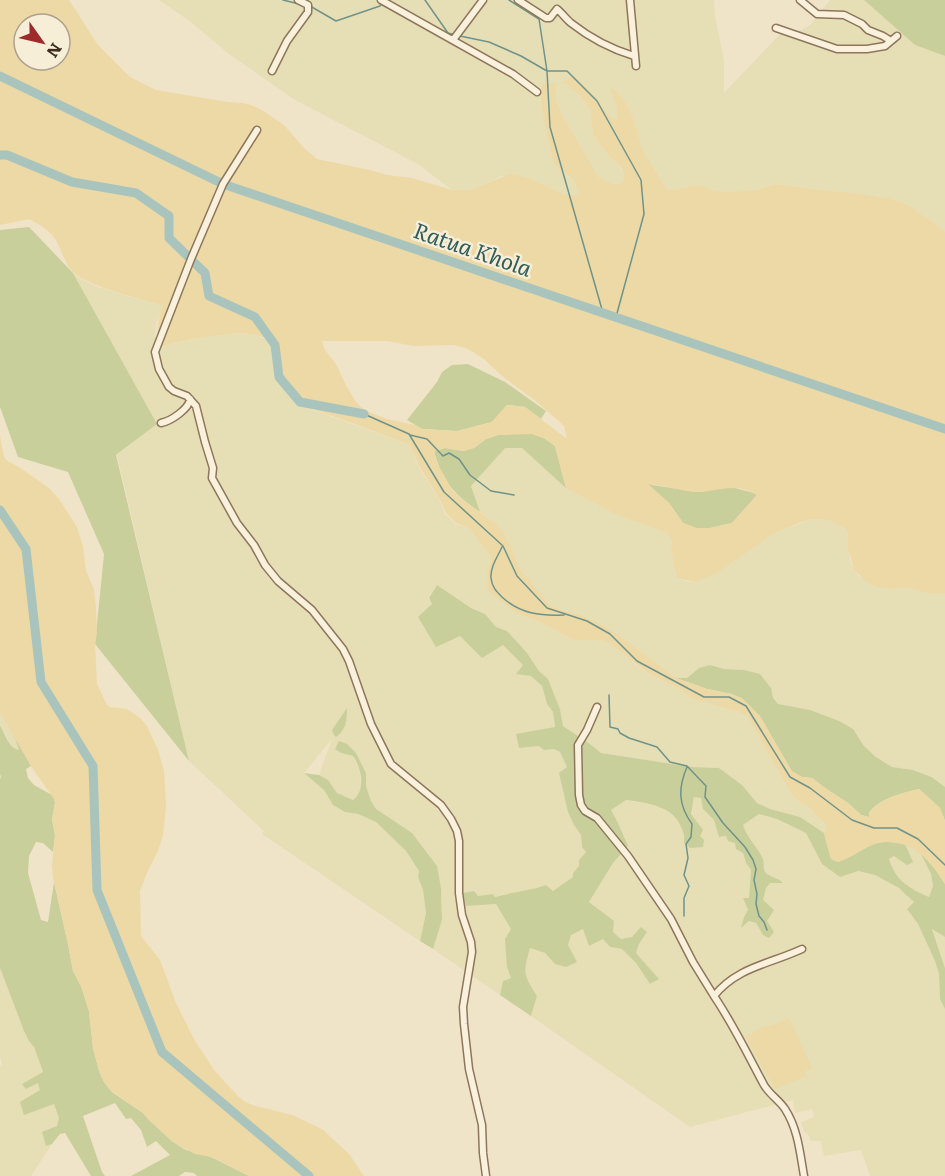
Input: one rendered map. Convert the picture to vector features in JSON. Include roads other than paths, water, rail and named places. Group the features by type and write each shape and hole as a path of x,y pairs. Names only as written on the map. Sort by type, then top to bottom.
{"street":[{"path":"272,71 287,41 308,12 308,4 298,0"},
{"path":"381,0 513,74 537,92"},
{"path":"453,40 483,0"},
{"path":"518,0 546,18 550,18 557,9 568,21 585,33 614,50 634,56"},
{"path":"630,0 636,66"},
{"path":"800,0 817,14 844,15 891,41"},
{"path":"776,28 837,49 867,49 885,46 897,36"},
{"path":"257,130 223,184 190,259 154,352 166,384 174,391 184,394 196,406 213,468 212,478 232,515 278,581 312,610 343,650 371,724 391,764 441,805 457,831 459,893 462,915 472,952 463,1007 464,1024 469,1069 482,1125 486,1176"},
{"path":"161,423 168,422 185,409 190,399"},
{"path":"597,707 578,745 581,804 585,812 597,818 628,856 670,919 693,963 728,1016 772,1096 776,1098 791,1119 804,1176"},
{"path":"714,996 720,988 739,973 802,949"}],"waterway":[{"path":"283,0 303,5"},
{"path":"425,0 448,33 455,35"},
{"path":"509,0 539,19 547,71 550,127 603,313"},
{"path":"310,6 336,21 382,4"},
{"path":"460,36 489,42 547,71 567,71 597,101 641,180 644,214 616,317"},
{"name":"Ratua Khola","path":"0,76 223,184 945,429"},
{"path":"0,155 7,155 72,182 136,193 169,216 169,238 205,273 209,296 255,317 275,345 279,377 300,402 364,414"},
{"path":"364,414 409,434 444,492 503,546 517,576 547,608 587,621 610,634 637,661 704,697 729,697 746,706 790,777 810,788 852,820 874,828 897,828 918,839 945,865"},
{"path":"410,435 427,439 443,456 449,453 459,459 470,475 491,491 514,495"},
{"path":"0,510 26,549 41,682 93,766 97,890 162,1052 309,1176"},
{"path":"502,547 491,574 492,584 498,593 509,603 523,610 547,615 564,615"},
{"path":"609,695 610,727 618,729 620,733 629,738 657,747 670,762 687,766 706,786 705,797 753,860 756,869 754,880 757,894 756,904 759,916 767,930"},
{"path":"684,916 684,898 689,886 684,875 688,858 686,844 691,837 692,824 684,810 681,796 682,782 687,767"}]}
